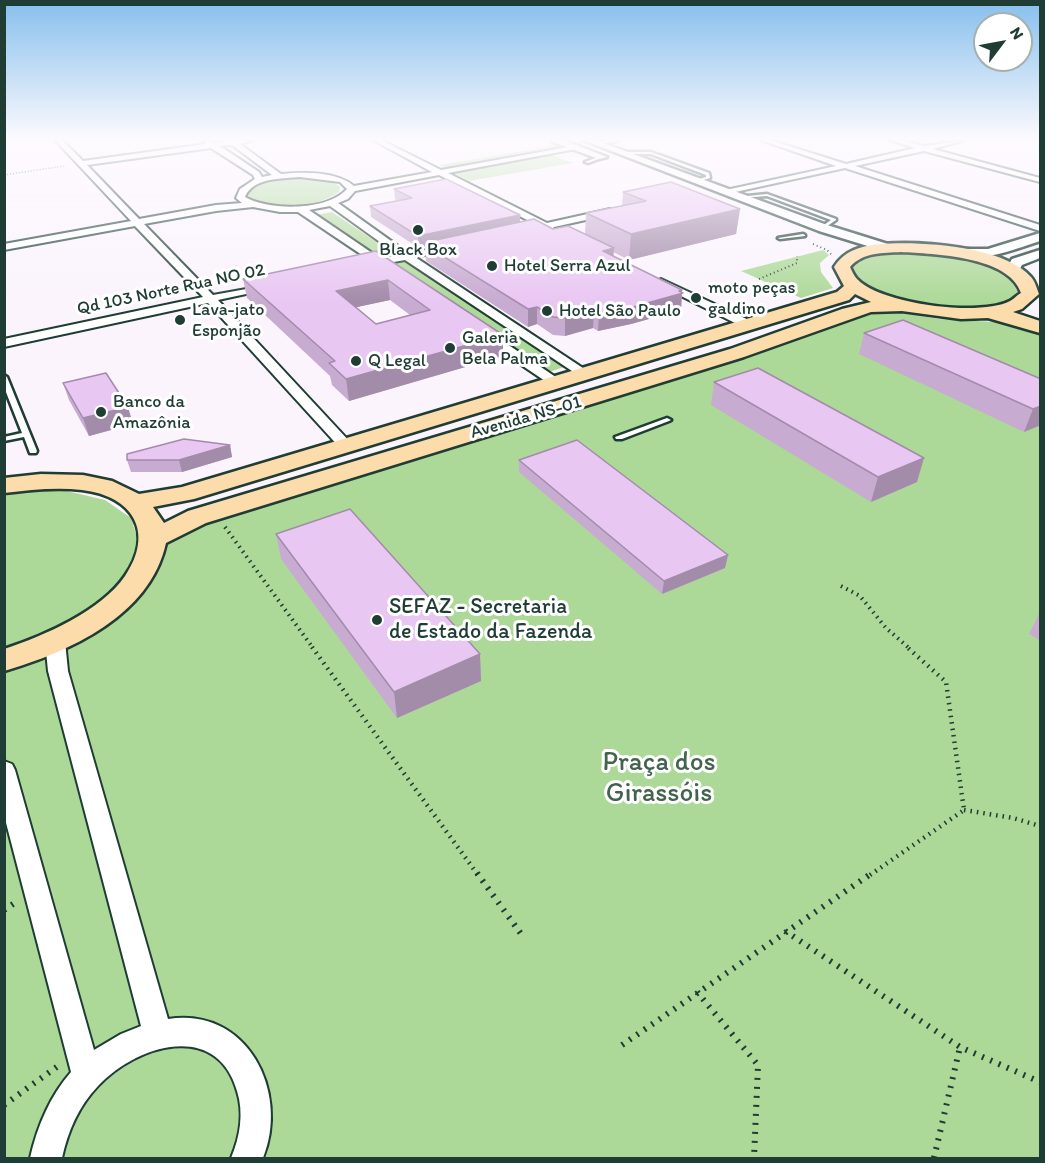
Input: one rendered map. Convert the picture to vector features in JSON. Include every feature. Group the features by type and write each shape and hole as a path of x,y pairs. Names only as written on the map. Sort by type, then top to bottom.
{"main road":[{"name":"Avenida NS-01","path":"135,502 185,494 586,374 846,295 854,286 874,297 901,306 940,312 990,313 1033,305 1028,285 1012,271 990,261 961,253 927,248 887,248 839,256"},
{"path":"839,256 842,273 854,286"},
{"name":"Avenida NS-01","path":"153,539 182,524 214,512 716,360 848,313 870,307 901,306"},
{"path":"990,313 1012,317 1041,327"},
{"path":"4,660 55,641 97,618 128,591 145,566 153,539 152,526 144,512 135,502 119,493 86,484 32,482 5,485"}],"street":[{"path":"110,194 212,299 346,446"},
{"path":"240,198 242,194"},
{"path":"4,237 250,205 275,209 299,208 332,203 349,194"},
{"path":"484,194 557,231"},
{"path":"735,194 823,228 887,248"},
{"path":"937,194 1041,228"},
{"path":"4,247 240,198 250,205"},
{"path":"332,203 406,256 586,374"},
{"path":"299,208 398,275"},
{"path":"514,233 616,211"},
{"path":"781,233 808,239"},
{"name":"Avenida NS-01","path":"961,253 990,252 1041,237"},
{"path":"356,267 459,245"},
{"path":"1012,271 1018,261 1041,254"},
{"path":"653,278 749,324"},
{"name":"Qd 103 Norte Rua NO 02","path":"4,343 278,284"},
{"path":"473,326 556,382"},
{"path":"55,641 58,671 158,1034"},
{"path":"4,770 84,1063 48,1142 46,1158"},
{"path":"84,1063 109,1056 133,1042 158,1034 189,1031 216,1038 238,1054 252,1079 257,1114 247,1158"}],"lane":[{"path":"4,377 33,451"},
{"path":"619,437 667,420"},
{"path":"4,439 27,434"}],"path":[{"path":"808,239 839,256"},
{"path":"759,279 792,267 797,263 797,256"},
{"path":"214,512 524,938"},
{"path":"841,586 860,596 886,628 946,682 964,810"},
{"path":"622,1045 964,810 1014,818 1041,826"},
{"path":"785,931 960,1047 1041,1082"},
{"path":"697,992 758,1065 753,1158"},
{"path":"934,1158 960,1047"},
{"path":"4,1105 84,1063"}],"green space":[{"path":"248,194 335,194 319,202 294,206 270,205 249,197"},
{"path":"332,212 393,253 377,257 316,215"},
{"path":"823,250 829,255 820,263 821,272 833,288 801,298 741,271"},
{"path":"912,250 957,256 988,264 1002,271 1020,292 1010,302 991,308 967,310 940,308 888,298 868,290 856,281 850,268 862,257 870,254"},
{"path":"405,261 564,367 549,372 390,264"},
{"name":"Praça dos Girassóis","path":"891,311 939,319 1015,323 1040,333 1040,1158 5,1158 5,671 64,649 157,548 183,530 875,312"},
{"path":"21,491 67,491 105,500 131,518 139,544 128,575 96,608 47,638 4,652 4,495"}],"building":[{"path":"405,194 477,194 520,215 418,236 370,206 412,198"},
{"path":"629,194 702,194 740,209 631,234 586,213 646,201"},
{"path":"534,219 553,229 568,226 614,248 603,251 682,290 679,291 683,293 599,314 594,310 565,318 553,317 537,307 528,309 425,245 435,244 431,241"},
{"path":"376,251 503,335 346,379 329,363 335,361 243,279","holes":["388,280 430,310 376,324 336,291"]},
{"path":"903,320 1041,379 1041,406 1033,409 864,333"},
{"path":"758,368 924,458 878,477 714,382"},
{"path":"106,373 128,407 83,418 63,383"},
{"path":"184,439 230,445 179,460 127,460 127,454"},
{"path":"577,440 728,555 664,581 519,460"},
{"name":"SEFAZ - Secretaria de Estado da Fazenda","path":"350,509 480,654 394,692 276,534"}],"place":[{"name":"Black Box","path":"418,230"},
{"name":"Hotel Serra Azul","path":"492,266"},
{"name":"moto peças galdino","path":"696,298"},
{"name":"Hotel São Paulo","path":"547,311"},
{"name":"Lava-jato Esponjão","path":"180,320"},
{"name":"Galeria Bela Palma","path":"450,348"},
{"name":"Q Legal","path":"356,361"},
{"name":"Banco da Amazônia","path":"101,412"},
{"name":"SEFAZ - Secretaria de Estado da Fazenda","path":"377,620"}]}
